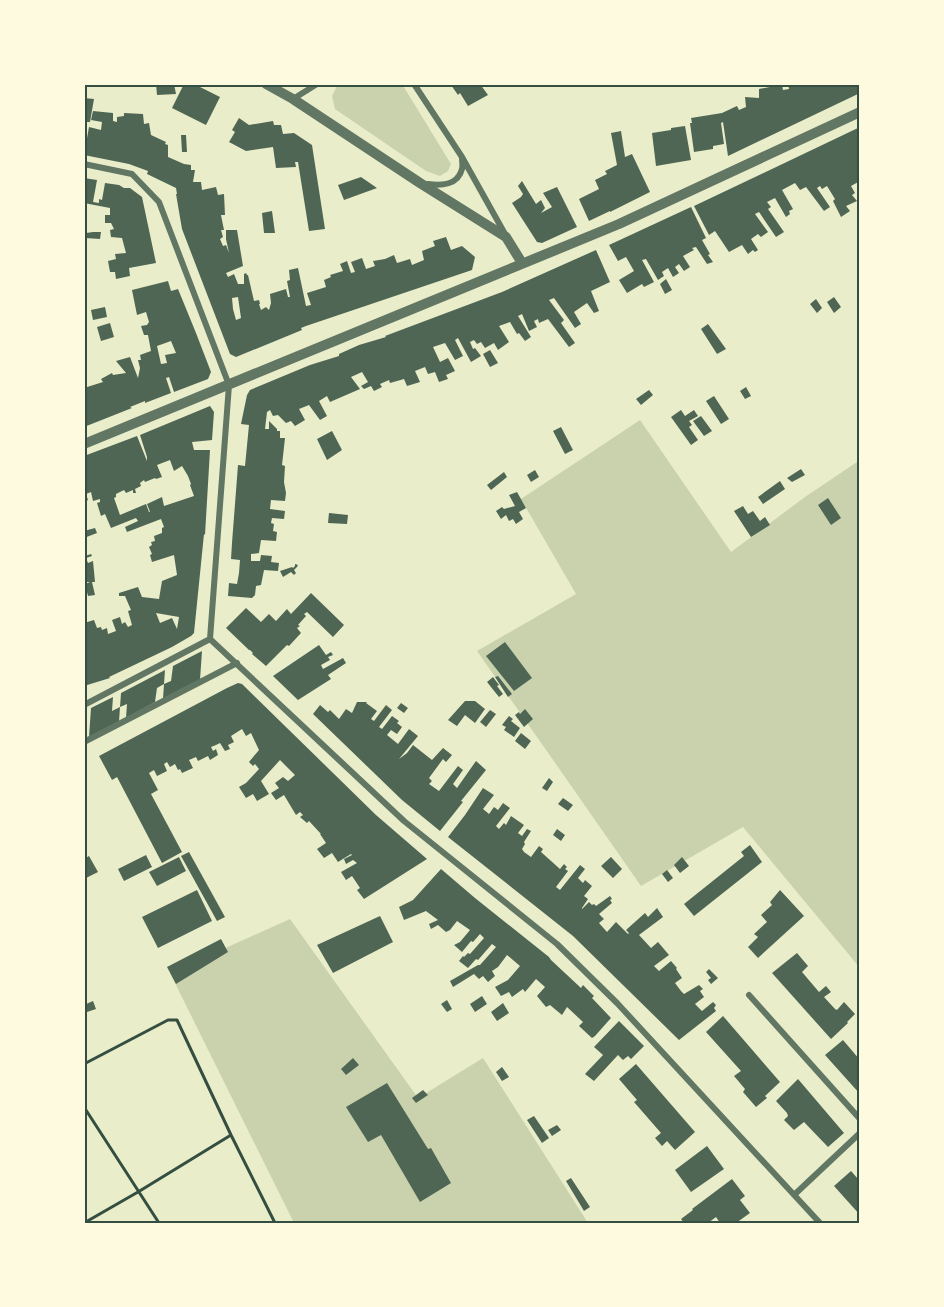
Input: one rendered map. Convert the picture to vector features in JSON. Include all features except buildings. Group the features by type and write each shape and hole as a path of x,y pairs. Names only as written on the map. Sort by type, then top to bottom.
{"street":[{"path":"266,84 293,99 506,237"},
{"path":"293,99 317,84"},
{"path":"414,84 462,157 522,263"},
{"path":"84,444 619,224 860,112"},
{"path":"420,183 440,186 449,183 462,169 462,157"},
{"path":"84,164 132,174 159,202 229,385 210,639"},
{"path":"210,639 404,821 557,944 617,1003 820,1223"},
{"path":"84,705 210,639"},
{"path":"84,742 237,663"},
{"path":"749,995 860,1119"},
{"path":"794,1195 860,1133"}],"path":[{"path":"84,1064 168,1020 177,1020 274,1223"},
{"path":"84,1107 159,1223"},
{"path":"84,1223 231,1136"}],"green space":[{"path":"338,84 402,84 451,164 448,171 440,176 426,171 335,109 332,96"},
{"path":"640,420 731,552 805,497 860,460 860,968 743,827 641,886 477,651 576,594 521,499"},
{"path":"290,919 418,1098 483,1058 588,1223 294,1223 170,973"}]}
